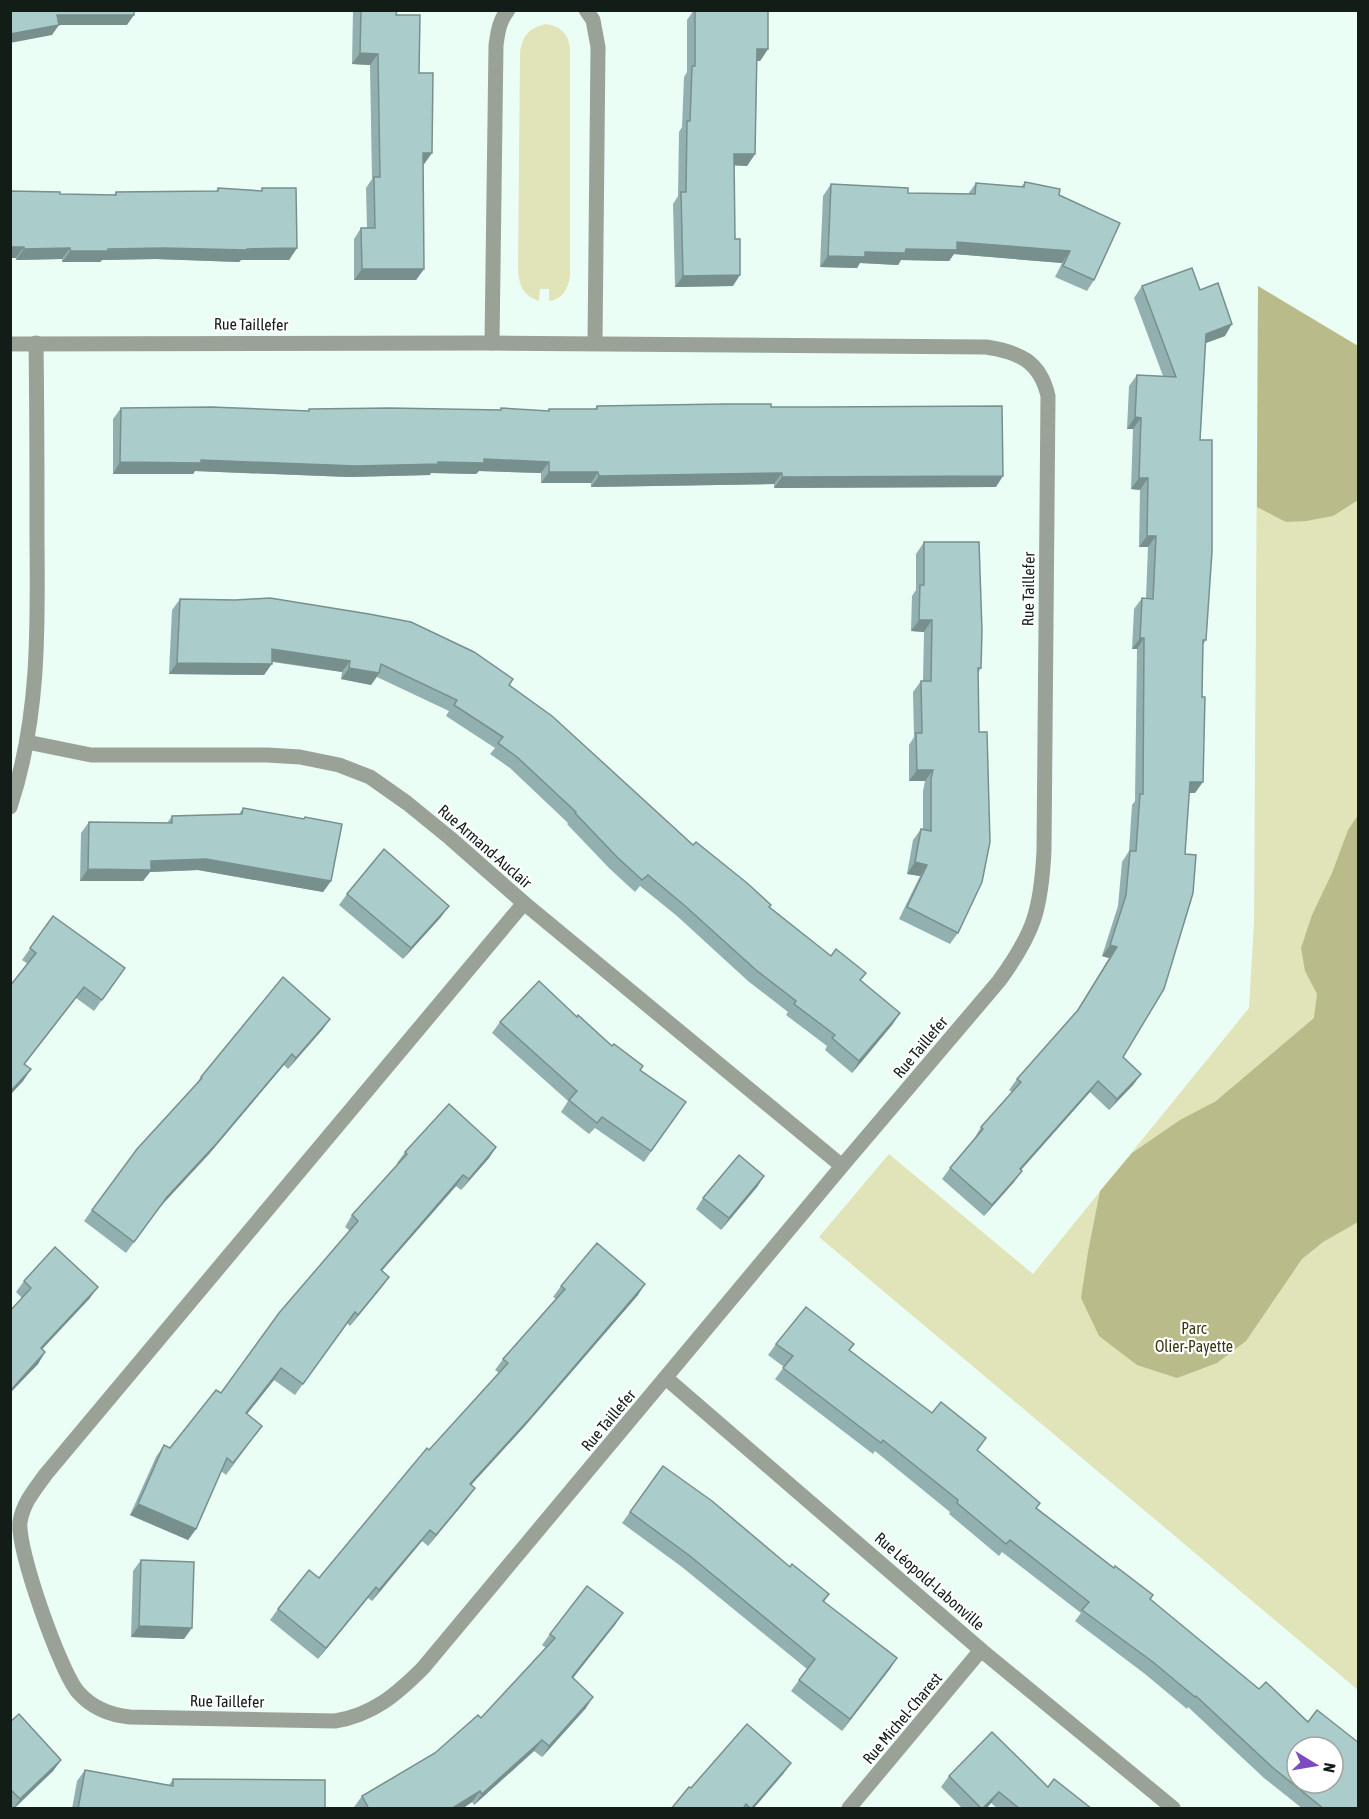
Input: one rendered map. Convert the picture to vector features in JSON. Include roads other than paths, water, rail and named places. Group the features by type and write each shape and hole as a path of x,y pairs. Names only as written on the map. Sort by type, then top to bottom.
{"street":[{"path":"492,343 496,45 502,17 508,10"},
{"path":"586,10 593,20 598,47 595,343"},
{"path":"10,807 27,742 33,697 37,634 36,343"},
{"name":"Rue Taillefer","path":"10,344 595,343 986,347 1012,352 1031,364 1045,383 1048,396 1042,880 1032,927 1022,948 999,981 423,1668 394,1696 351,1719 335,1721 130,1717 101,1711 78,1692 60,1661 22,1548 20,1524 27,1500 46,1474 524,903"},
{"name":"Rue Armand-Auclair","path":"27,742 91,755 300,757 339,765 370,777 407,803 524,903 842,1166"},
{"name":"Rue Léopold-Labonville","path":"666,1378 981,1650 1173,1809"},
{"name":"Rue Michel-Charest","path":"849,1809 981,1650"}],"park label":[{"name":"Parc Olier-Payette","path":"1194,1337"}]}
